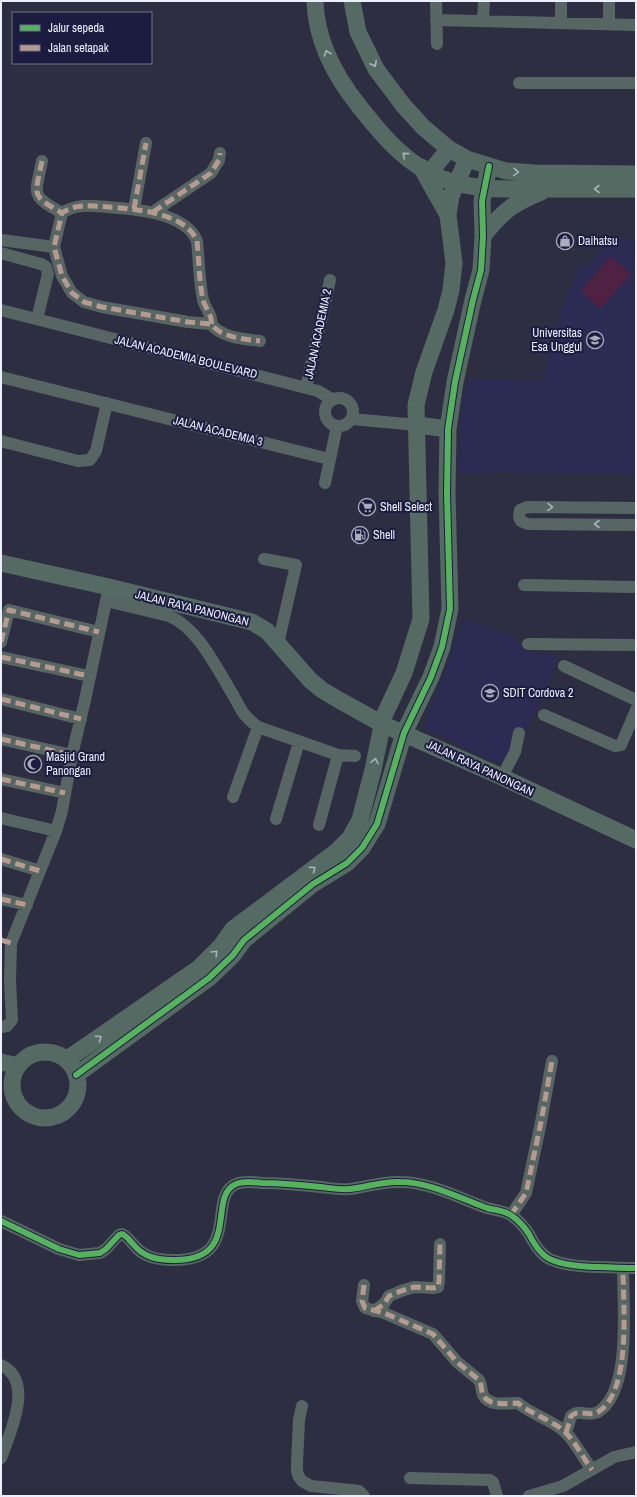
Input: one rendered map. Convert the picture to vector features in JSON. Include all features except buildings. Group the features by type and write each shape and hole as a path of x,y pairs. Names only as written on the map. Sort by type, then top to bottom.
{"street":[{"path":"315,1 315,10 321,34 332,66 374,126 388,141 425,170 456,183 483,189 636,189"},
{"path":"353,9 359,12 360,1"},
{"path":"436,1 437,44"},
{"path":"483,20 484,1"},
{"path":"560,1 561,23"},
{"path":"609,1 609,24"},
{"path":"353,9 358,32 376,69 403,105 423,127 449,149 467,159 506,171 534,173 599,168 636,174"},
{"path":"436,20 636,25"},
{"path":"519,83 636,83"},
{"path":"134,209 146,142"},
{"path":"425,170 449,149"},
{"path":"153,212 211,173 219,160 220,153"},
{"path":"76,1075 204,973 233,929 337,851 350,838 360,820 365,806 379,746 382,724 388,706 404,673 415,643 421,619 416,405 424,372 446,310 451,290 454,263 448,215 451,196 467,159"},
{"path":"42,161 36,188 38,197 46,204 62,213"},
{"path":"66,1060 233,955 244,940 314,884 347,863 362,848 377,824 404,733 431,677 442,647 448,623 450,609 447,493 448,429 455,382 481,270 483,236 482,201 483,189 489,166"},
{"path":"425,170 448,215"},
{"path":"483,236 502,213 512,205 549,188"},
{"path":"62,213 72,208 81,206 134,209 153,212 182,224 195,236 198,247 202,294 212,324 217,330 228,335 260,341"},
{"path":"62,213 54,247 62,276 66,284 72,293 84,302 110,309 188,322 212,324"},
{"path":"1,240 54,247"},
{"path":"1,253 41,264 46,267 48,274 37,319"},
{"name":"JALAN ACADEMIA 2","path":"306,388 330,280"},
{"name":"JALAN ACADEMIA BOULEVARD","path":"1,310 318,390 333,400 342,398 350,402 354,410 352,419"},
{"name":"JALAN ACADEMIA 3","path":"1,377 329,459"},
{"path":"333,400 327,406 325,414 329,422 337,426 346,425 352,419 448,429"},
{"path":"1,441 78,461 90,460 96,451 107,403"},
{"path":"325,483 337,426"},
{"path":"636,508 527,507 520,510 519,517 521,521 528,524 636,525"},
{"path":"264,558 296,565 278,644"},
{"name":"JALAN RAYA PANONGAN","path":"1,563 107,594 252,622 267,631 300,670 322,690 382,724 502,777 636,840"},
{"path":"524,585 636,587"},
{"path":"1,1027 6,1026 12,1020 5,980 6,942 26,905 56,831 107,594 169,616 186,626 213,663 240,711 258,727 338,755 356,756"},
{"path":"1,642 9,610 99,632"},
{"path":"528,644 636,645"},
{"path":"1,657 89,676"},
{"path":"564,666 636,700"},
{"path":"1,698 81,719"},
{"path":"544,715 615,746 619,746 621,745 636,710"},
{"path":"233,797 258,727"},
{"path":"502,777 515,752 519,733"},
{"path":"1,739 72,755"},
{"path":"276,819 299,742"},
{"path":"319,826 338,755"},
{"path":"1,779 65,793"},
{"path":"1,818 56,831"},
{"path":"1,859 40,871"},
{"path":"1,899 26,905"},
{"path":"43,1052 59,1055 72,1067 76,1075 78,1084 77,1093 73,1101 67,1109 60,1114 51,1117 42,1117 26,1111 19,1105 7,1087 12,1081 18,1066 29,1056 43,1052"},
{"path":"511,1214 526,1193 552,1061"},
{"path":"1,1062 18,1066"},
{"path":"1,1221 68,1252 85,1255 100,1253 106,1249 119,1235 122,1234 149,1257 155,1259 173,1260 195,1257 206,1252 212,1247 216,1242 218,1234 224,1198 232,1186 244,1182 286,1184 335,1189 350,1189 386,1182 415,1183 430,1186 476,1204 511,1214 528,1232 537,1248 551,1260 572,1265 636,1268"},
{"path":"374,1311 384,1304 389,1296 401,1291 414,1287 438,1287 440,1244"},
{"path":"566,1433 571,1416 577,1413 597,1413 606,1405 618,1382 623,1343 623,1268"},
{"path":"364,1285 363,1306 368,1310 384,1313 436,1336 449,1355 479,1380 482,1385 483,1395 489,1401 495,1403 518,1403 566,1433 592,1470"},
{"path":"1,1365 12,1372 17,1383 18,1394 18,1408 1,1458"},
{"path":"302,1406 299,1420 297,1463 299,1477 302,1481 311,1486 352,1490 359,1492 364,1496"},
{"path":"529,1496 563,1486 614,1457 636,1452"},
{"path":"410,1478 490,1480 493,1482 497,1496"}],"shaded area":[{"name":"Universitas Esa Unggul","path":"608,240 636,240 636,474 498,472 459,474 461,412 468,380 543,381 564,301 579,265 590,265"},
{"path":"611,256 631,274 600,309 581,291"},
{"name":"SDIT Cordova 2","path":"464,619 512,636 527,651 549,654 558,659 510,769 424,727"}],"marked path":[{"path":"134,209 146,143"},
{"path":"153,212 211,173 219,160 220,153"},
{"path":"42,161 37,193 44,202 62,213"},
{"path":"211,324 211,318 203,300 197,241 191,231 182,224 158,214 119,208 78,206 62,213 54,247 62,276 72,293 84,302 102,307 188,322 211,324 216,329 227,335 260,341"},
{"path":"1,642 9,610 99,632"},
{"path":"1,657 89,676"},
{"path":"1,699 81,719"},
{"path":"1,739 72,755"},
{"path":"1,779 65,793"},
{"path":"1,859 40,871"},
{"path":"1,899 27,905"},
{"path":"1,940 11,943"},
{"path":"511,1215 526,1193 552,1061"},
{"path":"374,1311 384,1304 389,1296 401,1291 414,1287 438,1287 440,1244"},
{"path":"566,1433 571,1416 576,1413 593,1414 598,1412 609,1401 616,1386 621,1367 623,1346 623,1268"},
{"path":"364,1285 362,1301 365,1308 384,1313 433,1334 457,1362 479,1380 483,1395 486,1399 499,1404 518,1403 561,1428 577,1446 592,1470"}],"cycle path":[{"path":"76,1075 209,978 233,955 244,940 313,884 347,863 362,848 377,824 404,733 431,677 442,647 450,609 447,493 448,429 455,382 481,270 483,236 482,201 489,166"},
{"path":"1,1221 59,1249 79,1255 100,1253 106,1249 119,1235 122,1234 127,1237 141,1252 151,1257 173,1260 195,1258 208,1250 216,1240 220,1227 223,1202 228,1191 236,1184 242,1182 252,1182 346,1189 387,1182 400,1182 422,1185 444,1191 487,1208 510,1214 526,1229 541,1253 552,1260 581,1266 636,1268"}],"place":[{"name":"Daihatsu","path":"565,241"},
{"name":"Universitas Esa Unggul","path":"595,340"},
{"name":"Shell Select","path":"367,507"},
{"name":"Shell","path":"360,535"},
{"name":"SDIT Cordova 2","path":"490,693"},
{"name":"Masjid Grand Panongan","path":"33,764"}]}
